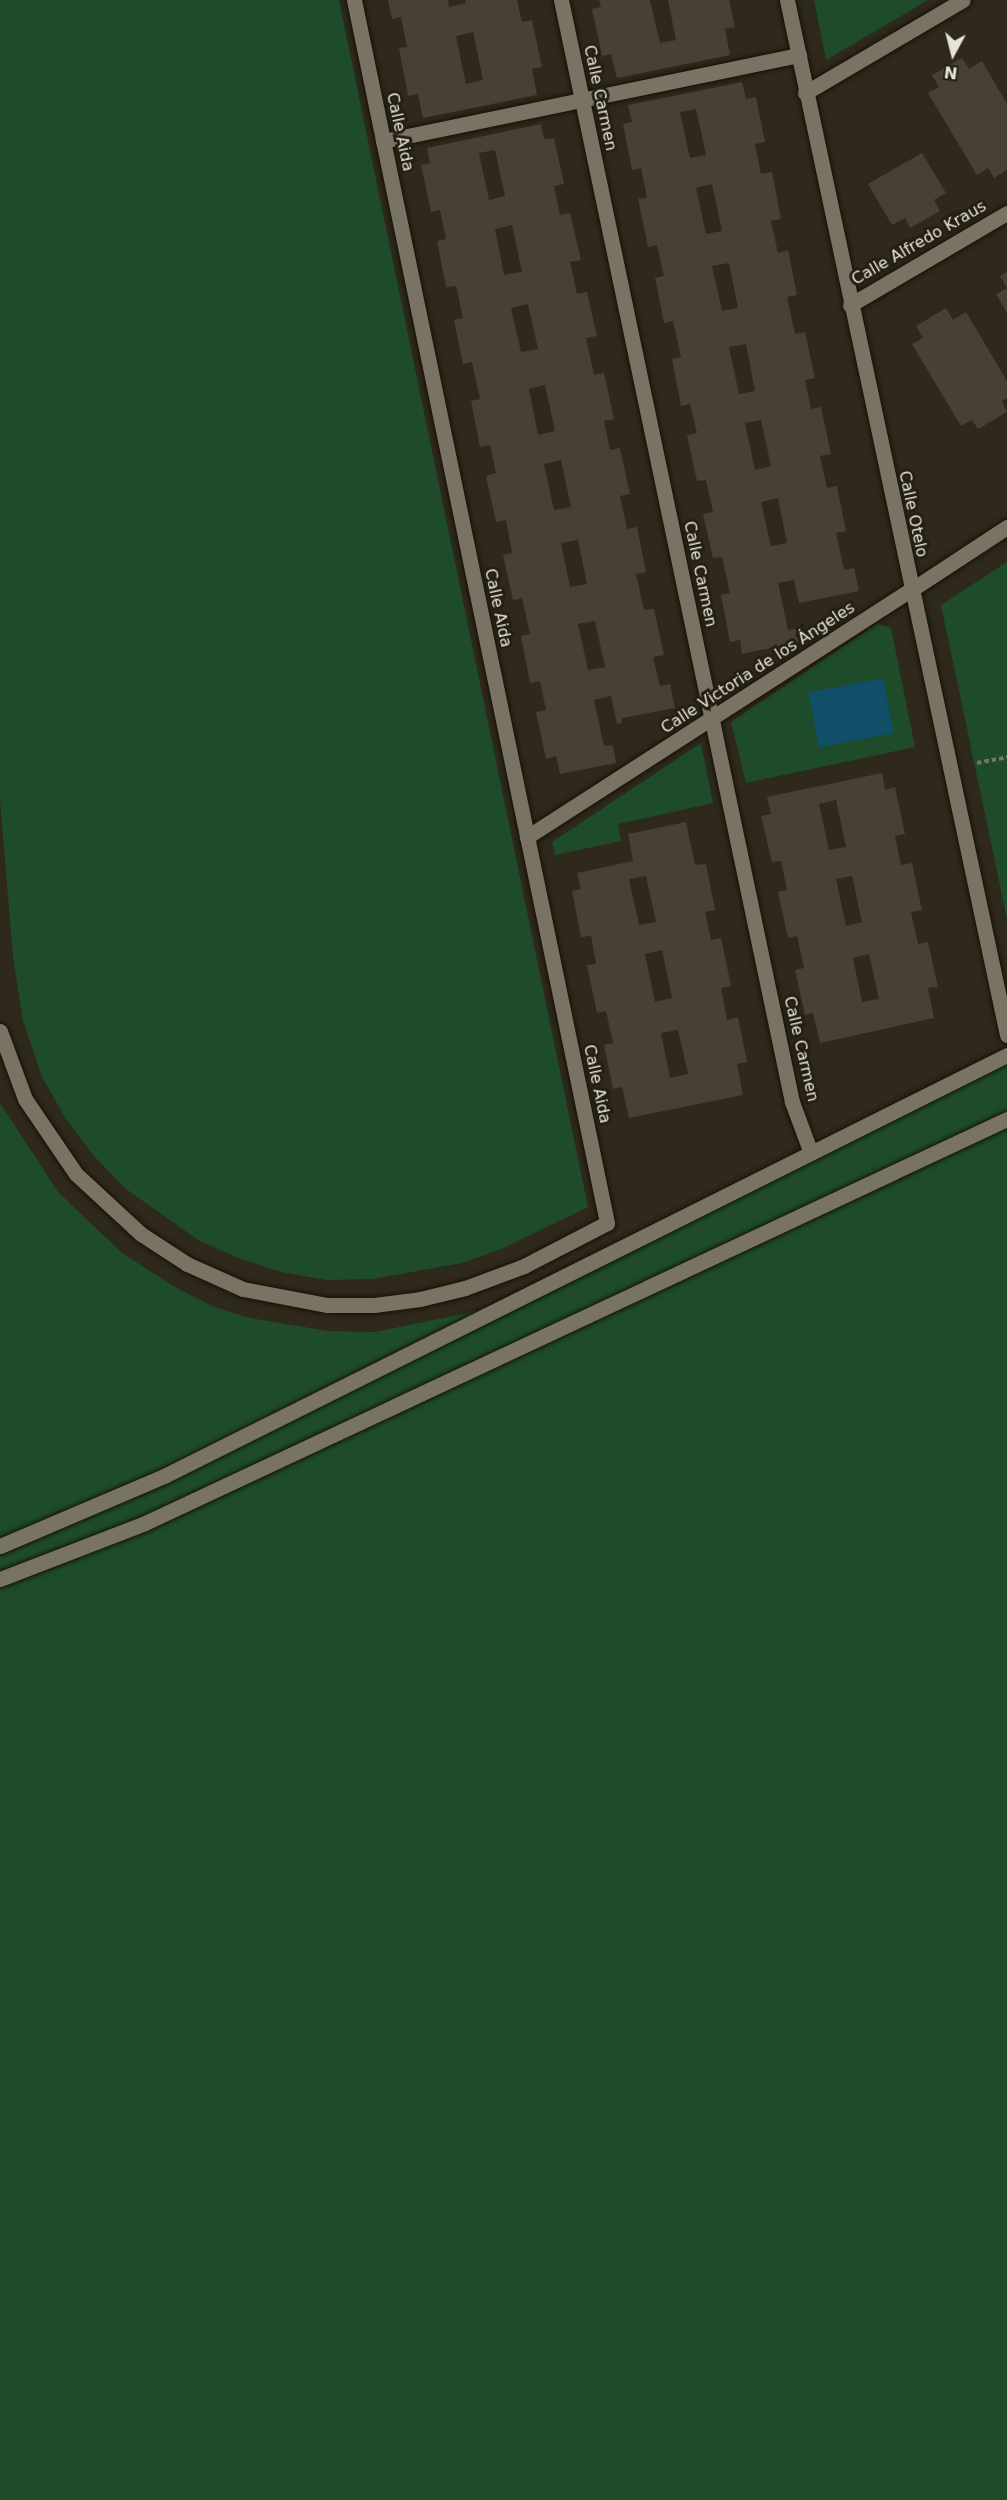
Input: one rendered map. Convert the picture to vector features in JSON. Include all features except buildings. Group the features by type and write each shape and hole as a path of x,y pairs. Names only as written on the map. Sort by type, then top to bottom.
{"street":[{"name":"Calle Aida","path":"0,1031 26,1099 76,1174 141,1234 187,1264 243,1289 327,1305 374,1305 420,1299 465,1288 524,1266 607,1224 354,0"},
{"name":"Calle Carmen","path":"561,0 792,1102 811,1153"},
{"name":"Calle Otelo","path":"787,0 1007,1035"},
{"path":"806,93 963,0"},
{"path":"383,141 799,55"},
{"name":"Calle Alfredo Kraus","path":"850,305 1007,213"},
{"name":"Calle Victoria de los Ángeles","path":"527,837 713,720 1007,527"},
{"path":"0,1546 164,1476 1007,1055"},
{"path":"0,1579 145,1523 1007,1119"}],"path":[{"path":"970,765 1007,757"}],"green space":[{"path":"0,0 339,0 588,1207 499,1250 462,1263 373,1279 326,1280 281,1272 238,1258 198,1240 126,1189 94,1156 66,1119 42,1077 23,1021 13,957 0,800"},
{"path":"814,0 928,0 826,60"},
{"path":"1007,562 1007,919 941,605"},
{"path":"877,624 891,628 915,747 746,783 731,722"},
{"path":"701,743 713,803 618,824 621,841 555,855 552,842"},
{"path":"1007,1058 1007,2500 0,2500 0,1103 58,1192 122,1253 175,1287 212,1306 249,1318 328,1331 375,1332 468,1313 510,1299"}],"water":[{"path":"883,678 894,733 819,747 808,693"}]}
